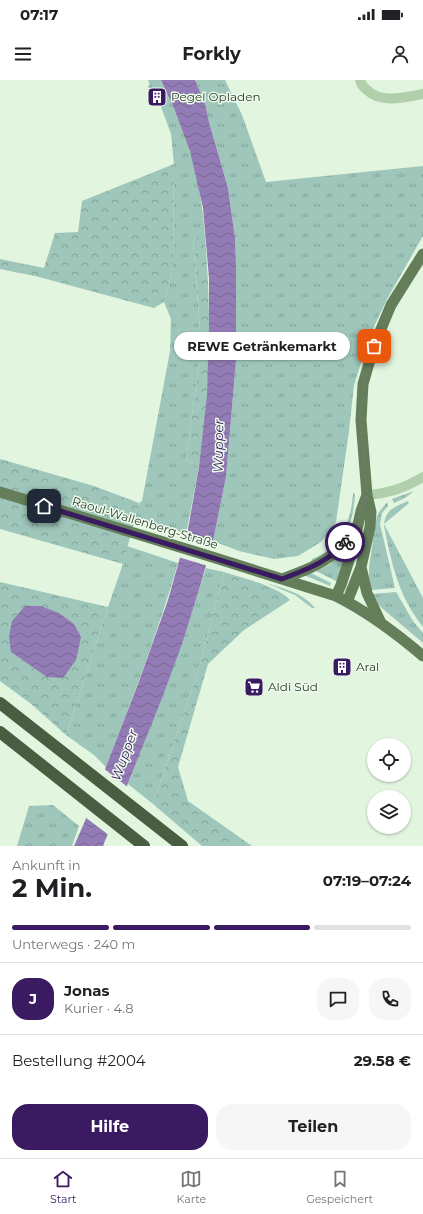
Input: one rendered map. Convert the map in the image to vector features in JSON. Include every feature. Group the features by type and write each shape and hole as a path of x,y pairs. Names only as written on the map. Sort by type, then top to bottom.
{"highway":[{"path":"0,703 182,846"},
{"path":"0,732 144,846"}],"main road":[{"path":"348,602 360,567 368,534 371,512 367,495 361,420 364,384 374,346 391,305 423,254"},
{"name":"Raoul-Wallenberg-Straße","path":"0,492 336,596 348,602 381,624 423,656"},
{"path":"336,596 353,548 361,511 367,495"},
{"path":"282,579 311,568 324,560 340,548 358,525"},
{"path":"360,567 368,593 381,624"}],"street":[{"path":"360,80 361,84 372,96 385,99 423,94"},
{"path":"367,495 392,490 416,482 423,477"}],"green space":[{"path":"148,80 161,80 185,133 191,151 198,183 205,236 193,239 200,331 199,363 186,460 199,467 186,534 176,530 134,520 139,503 142,501 170,351 171,319 164,302 173,268 174,164 171,134 160,104 156,106 148,86 150,85"},
{"path":"195,80 225,80 242,115 266,182 423,166 423,236 387,299 370,335 354,385 336,522 321,542 298,556 274,559 239,551 213,541 226,477 236,361 235,238 228,188 205,103"},
{"path":"174,164 173,268 164,302 154,308 35,276 0,269 0,259 44,268 55,233 78,232 82,201"},
{"path":"205,236 209,355 206,403 199,467 186,460 199,363 200,331 193,238"},
{"path":"0,459 94,486 139,503 123,564 0,529"},
{"path":"414,491 405,498 394,503 392,499"},
{"path":"354,493 352,515 345,536 336,547 311,562 312,559 330,548 342,533 350,514"},
{"path":"408,501 409,503 384,524 386,516 392,509"},
{"path":"387,502 388,506 382,513 380,524 395,588 371,590 369,567 376,520 379,512"},
{"path":"384,524 423,598 423,627 407,603 397,579"},
{"path":"127,546 178,563 135,691 106,767 94,755 66,735 123,564"},
{"path":"346,549 338,582 316,571 332,562"},
{"path":"206,568 224,572 198,672 153,804 128,784 181,645"},
{"path":"224,572 268,587 284,595 290,600 244,630 208,664 178,767 188,801 252,846 202,846 153,804 198,672"},
{"path":"311,573 331,583 330,586 304,575"},
{"path":"0,582 108,607 66,735 30,703 0,681"},
{"path":"266,583 286,589 305,598 315,608 312,608 295,595"},
{"path":"396,592 413,621 423,633 423,643 383,609 378,604 373,594"},
{"path":"53,805 79,826 72,846 17,846 29,806"}],"water":[{"name":"Wupper","path":"161,80 195,80 205,103 228,188 235,238 236,361 226,477 213,541 182,644 103,846 74,846 138,684 168,600 188,529 199,467 207,394 209,329 209,278 203,208 190,151 174,108"},
{"path":"25,606 41,606 59,613 74,624 81,637 76,660 63,678 47,677 11,652 9,637 12,621"}],"pier":[{"path":"184,537 214,546 208,566 178,557"},
{"path":"103,768 129,788 110,836 85,817"}],"way so far":[{"path":"345,542 358,525 367,495 361,420 364,384 374,346"}],"place":[{"name":"Pegel Opladen","path":"157,97"},
{"name":"REWE Getränkemarkt","path":"374,346"},
{"name":"Aral","path":"342,667"},
{"name":"Aldi Süd","path":"254,687"}],"route":[{"path":"44,506 282,579 311,568 340,548 345,542"}]}
